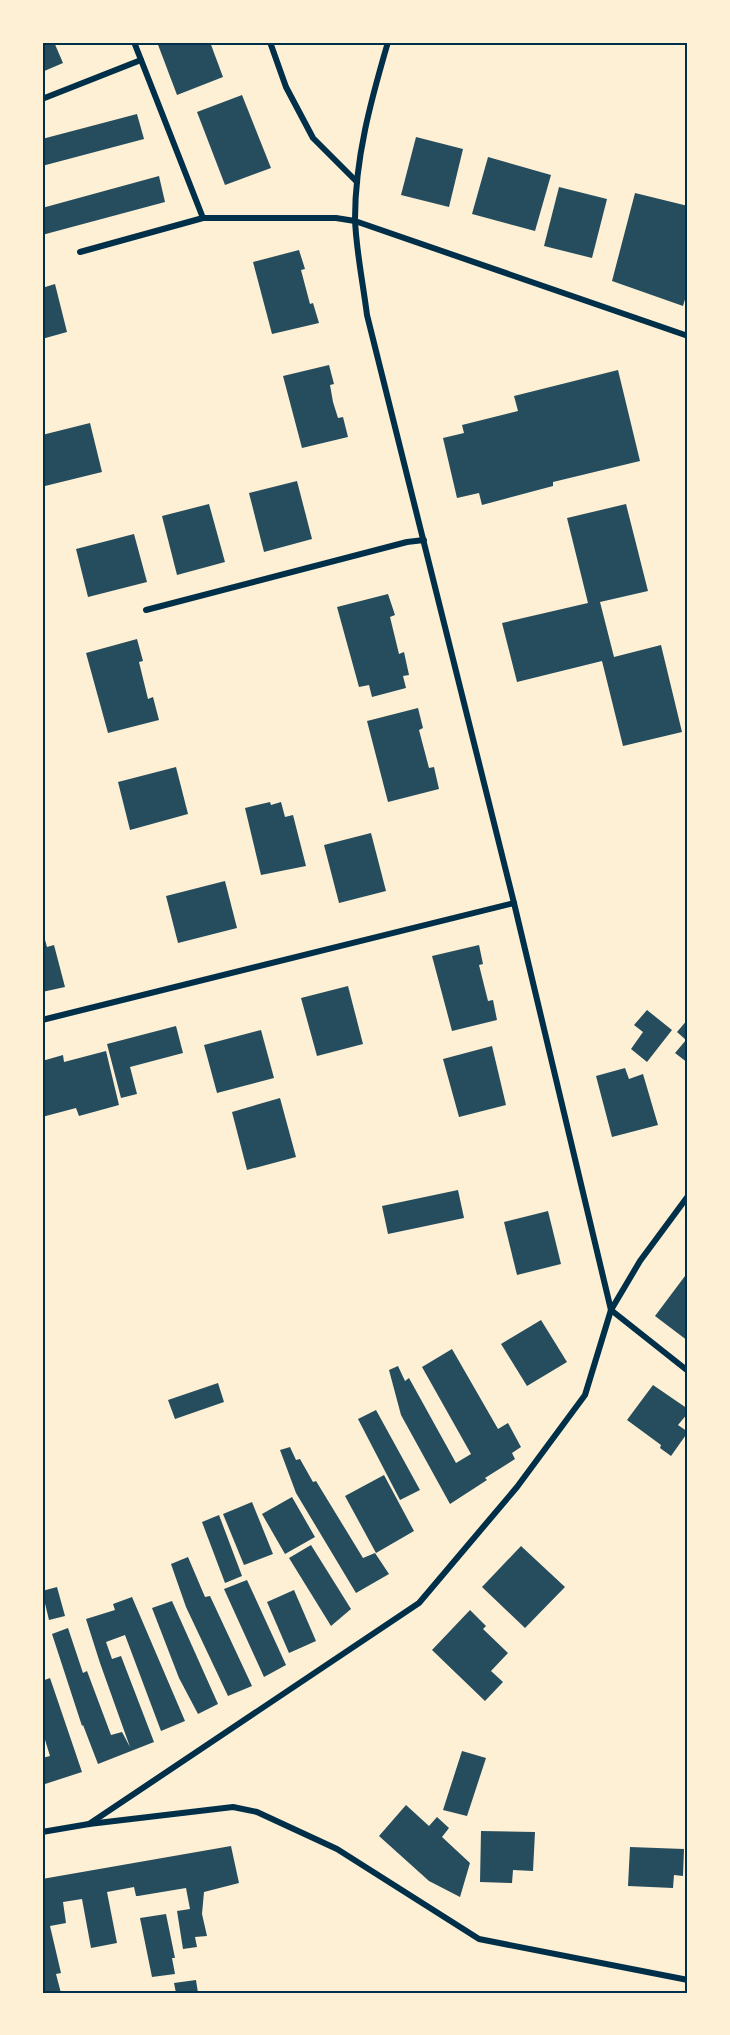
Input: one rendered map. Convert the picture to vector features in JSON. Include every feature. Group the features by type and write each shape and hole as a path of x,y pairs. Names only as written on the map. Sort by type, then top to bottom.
{"street":[{"path":"134,42 203,218"},
{"path":"270,42 286,87 313,138 357,182"},
{"path":"388,42 369,104 357,182 355,221 368,315 514,903 611,1310 688,1371"},
{"path":"42,99 141,60"},
{"path":"80,252 203,218 336,218 355,221 688,336"},
{"path":"146,610 407,542 424,540"},
{"path":"42,1020 514,903"},
{"path":"89,1824 419,1603 516,1487 585,1395 611,1310 640,1261 688,1196"},
{"path":"42,1832 89,1824 233,1807 257,1812 337,1849 479,1939 688,1980"}],"building":[{"path":"42,42 54,42 63,63 42,72"},
{"path":"157,42 210,42 223,77 177,95"},
{"path":"242,95 271,168 225,185 197,112"},
{"path":"137,114 144,139 42,166 42,139"},
{"path":"416,137 463,149 449,207 401,195"},
{"path":"488,157 551,175 535,231 472,214"},
{"path":"159,176 165,202 42,235 42,208"},
{"path":"559,187 607,199 592,258 544,246"},
{"path":"635,193 688,206 688,296 683,306 612,281"},
{"path":"299,250 305,269 301,270 310,304 313,303 319,323 272,334 253,262"},
{"path":"55,284 67,332 42,339 42,288"},
{"path":"329,365 334,384 330,385 333,402 338,418 343,417 348,437 302,448 283,376"},
{"path":"618,370 640,461 553,482 553,486 482,505 479,493 457,498 443,438 464,433 462,425 518,411 514,396"},
{"path":"90,423 102,472 45,486 42,474 42,435"},
{"path":"297,481 312,539 264,552 249,493"},
{"path":"209,504 225,562 177,575 162,516"},
{"path":"626,504 648,591 600,602 614,657 661,645 682,732 623,746 602,661 517,682 502,623 588,603 567,518"},
{"path":"134,534 147,582 88,597 76,549"},
{"path":"388,594 395,615 390,617 399,654 404,652 409,675 403,676 406,688 372,697 369,685 359,687 337,607"},
{"path":"137,639 143,661 139,662 148,699 153,697 159,720 108,733 86,653"},
{"path":"418,708 423,728 419,730 429,768 434,767 439,789 388,802 367,721"},
{"path":"176,767 188,814 130,830 118,782"},
{"path":"270,802 271,805 281,802 285,817 293,815 306,866 261,875 245,808"},
{"path":"371,833 386,891 339,903 324,845"},
{"path":"225,881 237,928 178,943 166,896"},
{"path":"42,929 47,947 54,945 65,987 42,992"},
{"path":"479,945 483,964 479,965 488,1001 493,1000 497,1020 452,1031 432,956"},
{"path":"348,986 363,1044 317,1056 301,998"},
{"path":"647,1010 672,1030 647,1062 631,1049 643,1032 634,1025"},
{"path":"688,1019 688,1063 675,1053 686,1040 677,1032"},
{"path":"176,1026 183,1053 130,1067 137,1094 121,1098 107,1044"},
{"path":"261,1030 274,1078 217,1093 204,1045"},
{"path":"492,1046 506,1105 459,1117 443,1059"},
{"path":"106,1051 119,1105 79,1116 76,1108 42,1117 42,1061 63,1055 64,1062"},
{"path":"625,1068 629,1079 643,1074 658,1125 612,1137 596,1076"},
{"path":"280,1098 296,1157 247,1170 232,1112"},
{"path":"458,1190 464,1218 388,1234 382,1206"},
{"path":"548,1211 561,1264 517,1275 504,1222"},
{"path":"685,1276 688,1278 688,1341 655,1316"},
{"path":"541,1320 567,1362 527,1386 501,1344"},
{"path":"452,1349 498,1429 508,1423 521,1447 512,1453 515,1459 450,1504 401,1415 389,1370 398,1366 405,1381 409,1378 456,1463 471,1454 422,1367"},
{"path":"218,1383 224,1402 175,1419 168,1400"},
{"path":"653,1385 688,1409 688,1413 678,1425 688,1432 671,1456 660,1448 661,1445 627,1420"},
{"path":"376,1410 420,1490 400,1500 358,1419"},
{"path":"290,1447 296,1460 300,1459 313,1482 316,1481 363,1558 375,1553 389,1574 356,1593 296,1493 280,1450"},
{"path":"384,1475 414,1531 376,1553 345,1496"},
{"path":"292,1497 315,1537 285,1554 262,1514"},
{"path":"252,1502 273,1554 244,1565 223,1514"},
{"path":"219,1515 242,1576 225,1583 202,1522"},
{"path":"311,1545 351,1609 331,1626 289,1558"},
{"path":"521,1546 565,1587 525,1628 482,1587"},
{"path":"188,1557 205,1597 210,1596 252,1686 228,1696 186,1607 171,1564"},
{"path":"247,1580 286,1665 264,1677 224,1589"},
{"path":"57,1587 65,1616 49,1620 42,1591"},
{"path":"294,1590 316,1641 289,1653 267,1602"},
{"path":"132,1597 185,1721 161,1731 125,1635 106,1642 112,1659 121,1656 154,1742 98,1764 82,1726 52,1634 68,1628 83,1673 87,1671 111,1735 122,1732 130,1747 86,1619 115,1610 113,1604"},
{"path":"172,1601 218,1704 198,1714 179,1678 152,1608"},
{"path":"470,1610 486,1626 483,1629 508,1653 491,1671 503,1682 485,1701 432,1650"},
{"path":"50,1678 82,1772 42,1785 42,1758 50,1756 42,1730 42,1681"},
{"path":"462,1751 486,1758 467,1816 443,1810"},
{"path":"406,1805 429,1826 437,1817 449,1828 442,1837 470,1863 460,1897 429,1881 379,1836"},
{"path":"481,1831 535,1832 533,1871 513,1870 512,1883 480,1882"},
{"path":"231,1846 239,1883 204,1892 202,1914 207,1936 195,1937 197,1947 183,1949 177,1911 190,1909 186,1888 138,1896 136,1896 134,1887 107,1892 117,1943 91,1948 82,1899 63,1902 66,1923 50,1926 61,1973 56,1974 61,1993 42,1993 42,1879"},
{"path":"630,1847 684,1849 683,1876 674,1875 673,1888 628,1886"},
{"path":"166,1914 175,1958 172,1958 175,1974 152,1977 140,1918"},
{"path":"196,1980 198,1993 176,1993 174,1983"}]}
